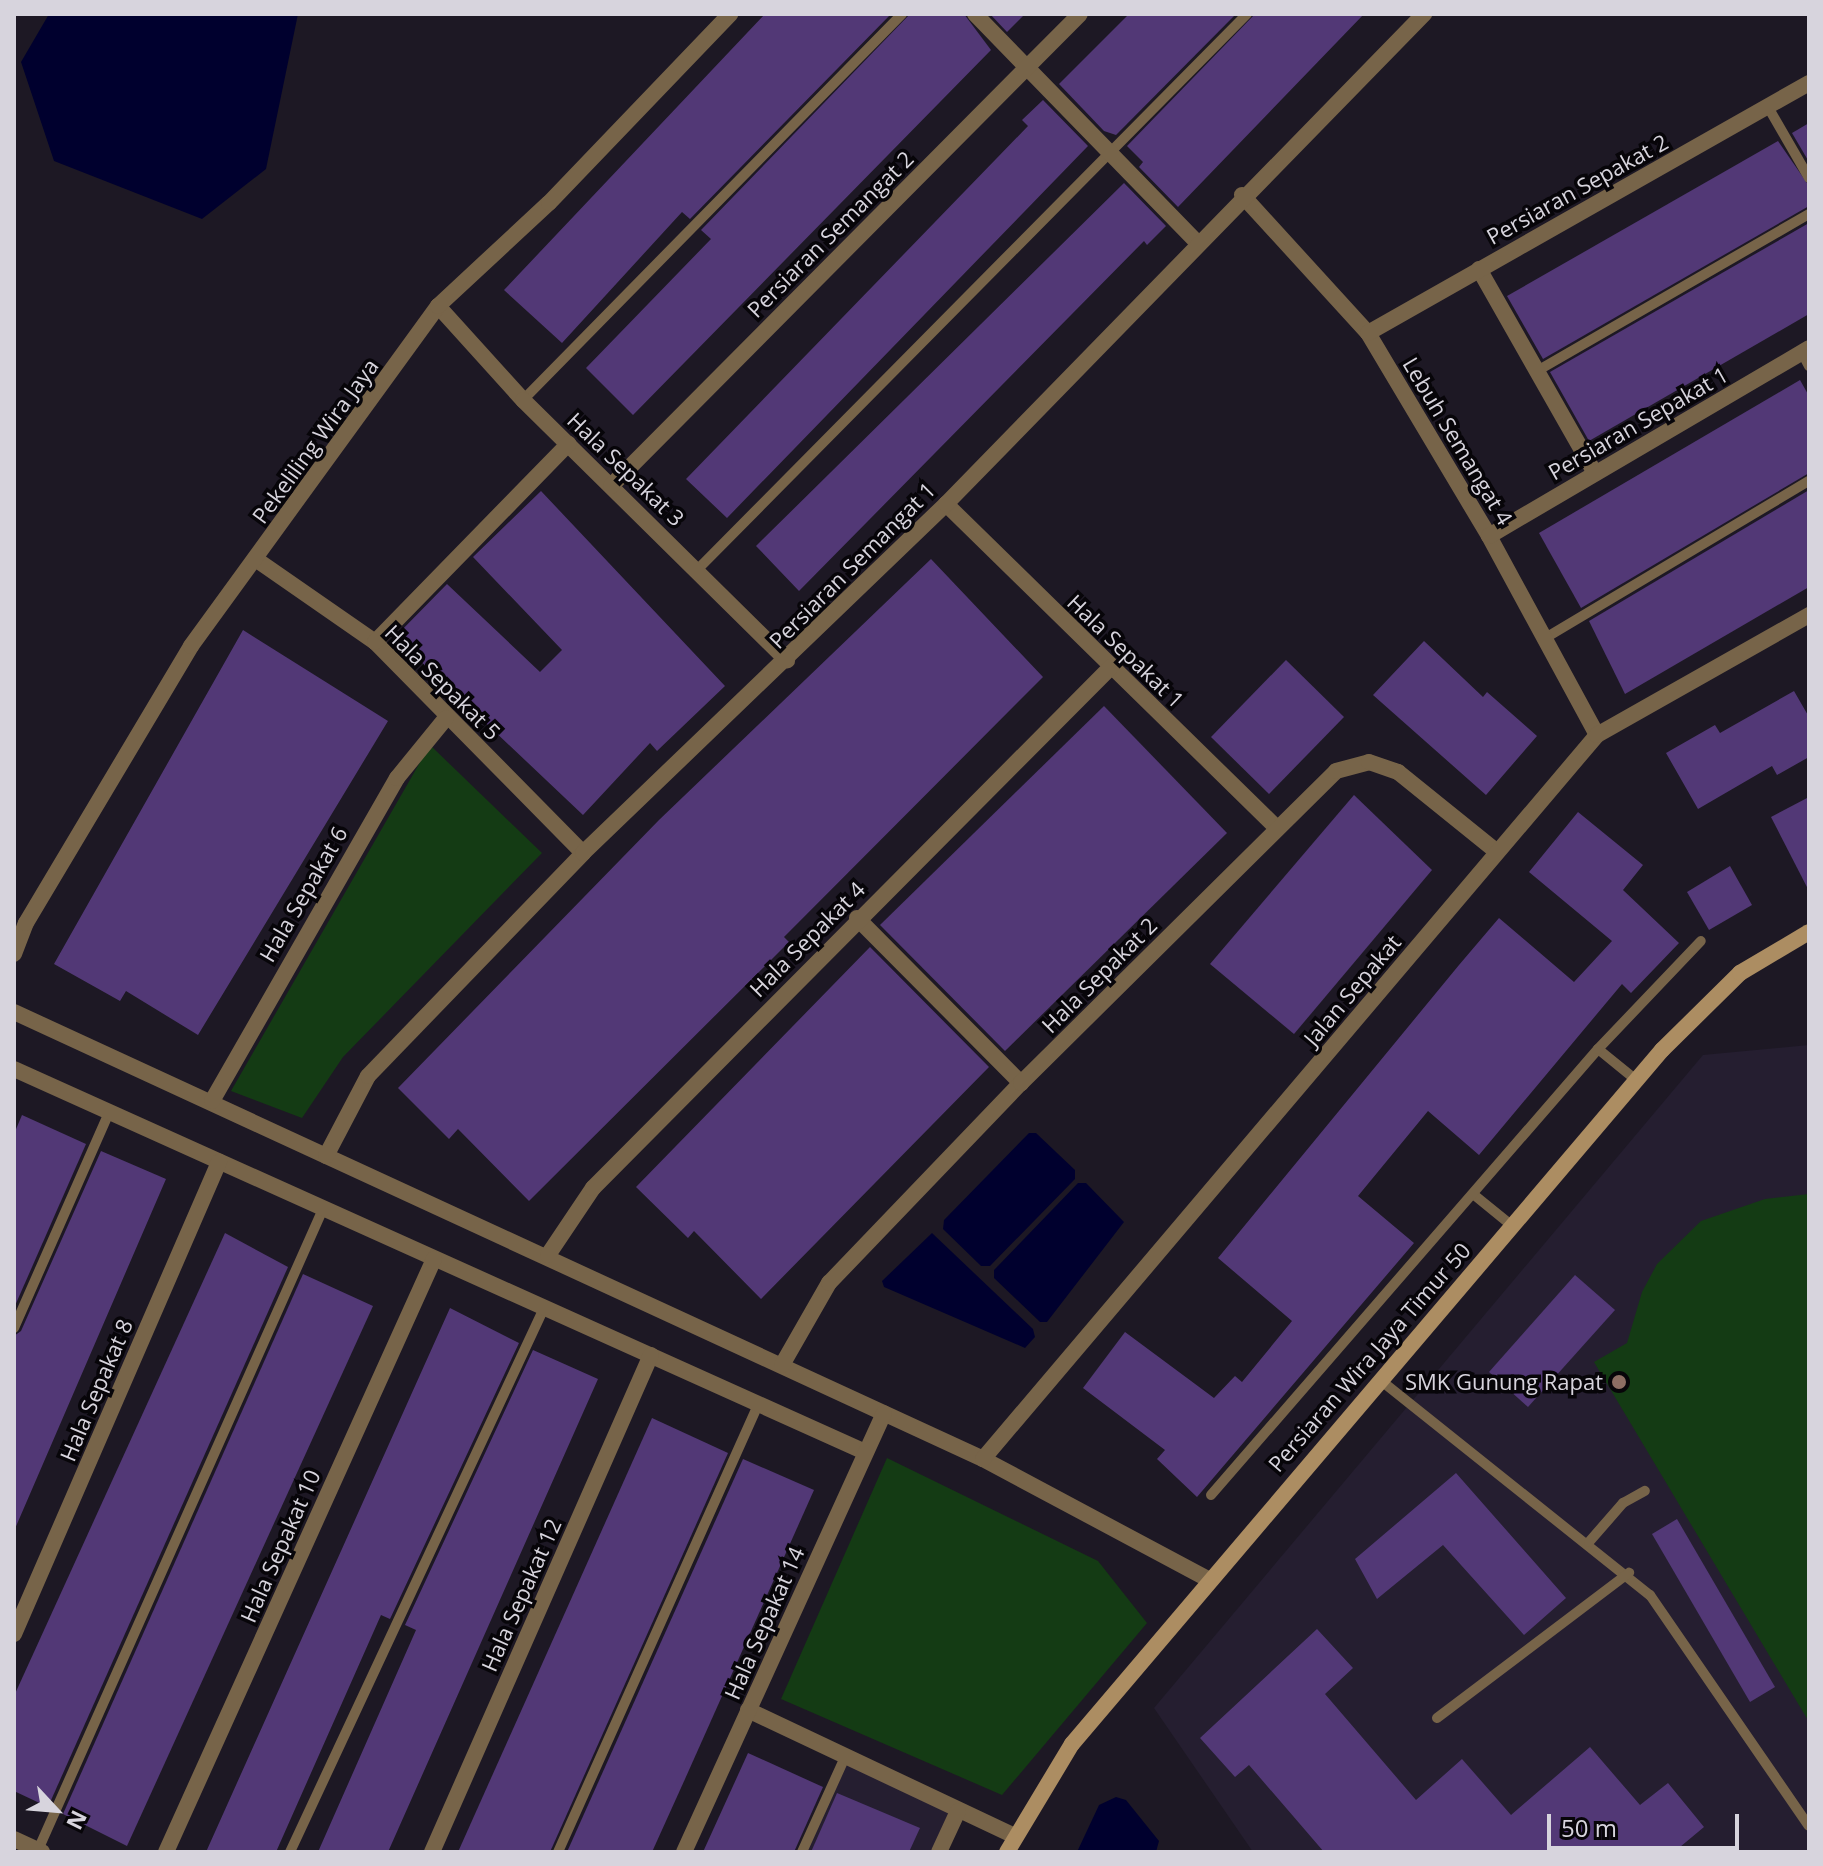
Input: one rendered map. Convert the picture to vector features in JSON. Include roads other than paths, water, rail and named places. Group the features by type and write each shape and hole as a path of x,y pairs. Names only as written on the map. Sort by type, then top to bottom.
{"street":[{"name":"Pekeliling Wira Jaya","path":"14,954 26,923 191,646 257,560 438,306 549,203 730,14"},
{"path":"975,14 1197,242"},
{"name":"Persiaran Semangat 2","path":"611,486 1080,14"},
{"name":"Persiaran Semangat 1","path":"326,1156 368,1076 583,853 946,504 1242,195 1424,14"},
{"name":"Persiaran Sepakat 2","path":"1368,333 1809,83"},
{"name":"Lebuh Semangat 4","path":"1242,195 1368,333 1547,637 1597,735"},
{"path":"1479,269 1595,473"},
{"name":"Hala Sepakat 3","path":"438,306 523,400 787,660"},
{"name":"Persiaran Sepakat 1","path":"1489,536 1595,473 1807,356"},
{"path":"375,642 568,444"},
{"name":"Hala Sepakat 1","path":"946,504 1277,828"},
{"name":"Hala Sepakat 5","path":"257,560 375,642 446,718 583,853"},
{"name":"Jalan Sepakat","path":"983,1459 1597,735 1809,615"},
{"name":"Hala Sepakat 4","path":"548,1255 593,1188 857,918 1111,667"},
{"name":"Hala Sepakat 6","path":"212,1101 397,778 446,718"},
{"name":"Hala Sepakat 2","path":"782,1365 829,1283 1021,1083 1336,771 1369,762 1398,772 1497,852"},
{"path":"857,918 1021,1083"},
{"name":"Persiaran Wira Jaya Timur 50","path":"1007,1852 1072,1744 1208,1579 1636,1080 1740,973 1808,934"},
{"path":"14,1012 548,1255 983,1459 1208,1579"},
{"path":"14,1069 865,1452"},
{"name":"Hala Sepakat 8","path":"14,1634 219,1162"},
{"name":"Hala Sepakat 10","path":"166,1852 434,1259"},
{"name":"Hala Sepakat 12","path":"432,1852 651,1355"},
{"name":"Hala Sepakat 14","path":"684,1852 884,1413"},
{"path":"748,1710 1015,1836"},
{"path":"939,1852 958,1811"},
{"path":"14,1839 40,1851"}],"lane":[{"path":"523,400 902,14"},
{"path":"697,570 1107,151 1247,14"},
{"path":"1768,107 1809,178"},
{"path":"1537,371 1809,214"},
{"path":"1547,637 1809,481"},
{"path":"1211,1495 1598,1049 1701,941"},
{"path":"1598,1049 1636,1080"},
{"path":"14,1328 109,1113"},
{"path":"1473,1194 1511,1225"},
{"path":"40,1851 323,1209"},
{"path":"290,1852 544,1308"},
{"path":"1379,1379 1629,1573 1650,1595 1809,1826"},
{"path":"558,1852 758,1405"},
{"path":"1589,1542 1623,1503 1645,1491"},
{"path":"1437,1718 1629,1573"},
{"path":"802,1852 846,1755"}],"water":[{"path":"49,14 298,14 266,169 202,219 54,161 21,62"},
{"path":"1029,1133 1036,1133 1075,1170 1075,1179 990,1266 981,1266 943,1229 944,1220"},
{"path":"1078,1183 1086,1183 1124,1222 1047,1322 1040,1322 994,1278 994,1270"},
{"path":"932,1233 1033,1329 1035,1337 1025,1348 884,1287 882,1281"},
{"path":"1116,1797 1126,1800 1159,1841 1156,1852 1077,1852 1099,1805"}],"place":[{"name":"SMK Gunung Rapat","path":"1619,1382"}]}
